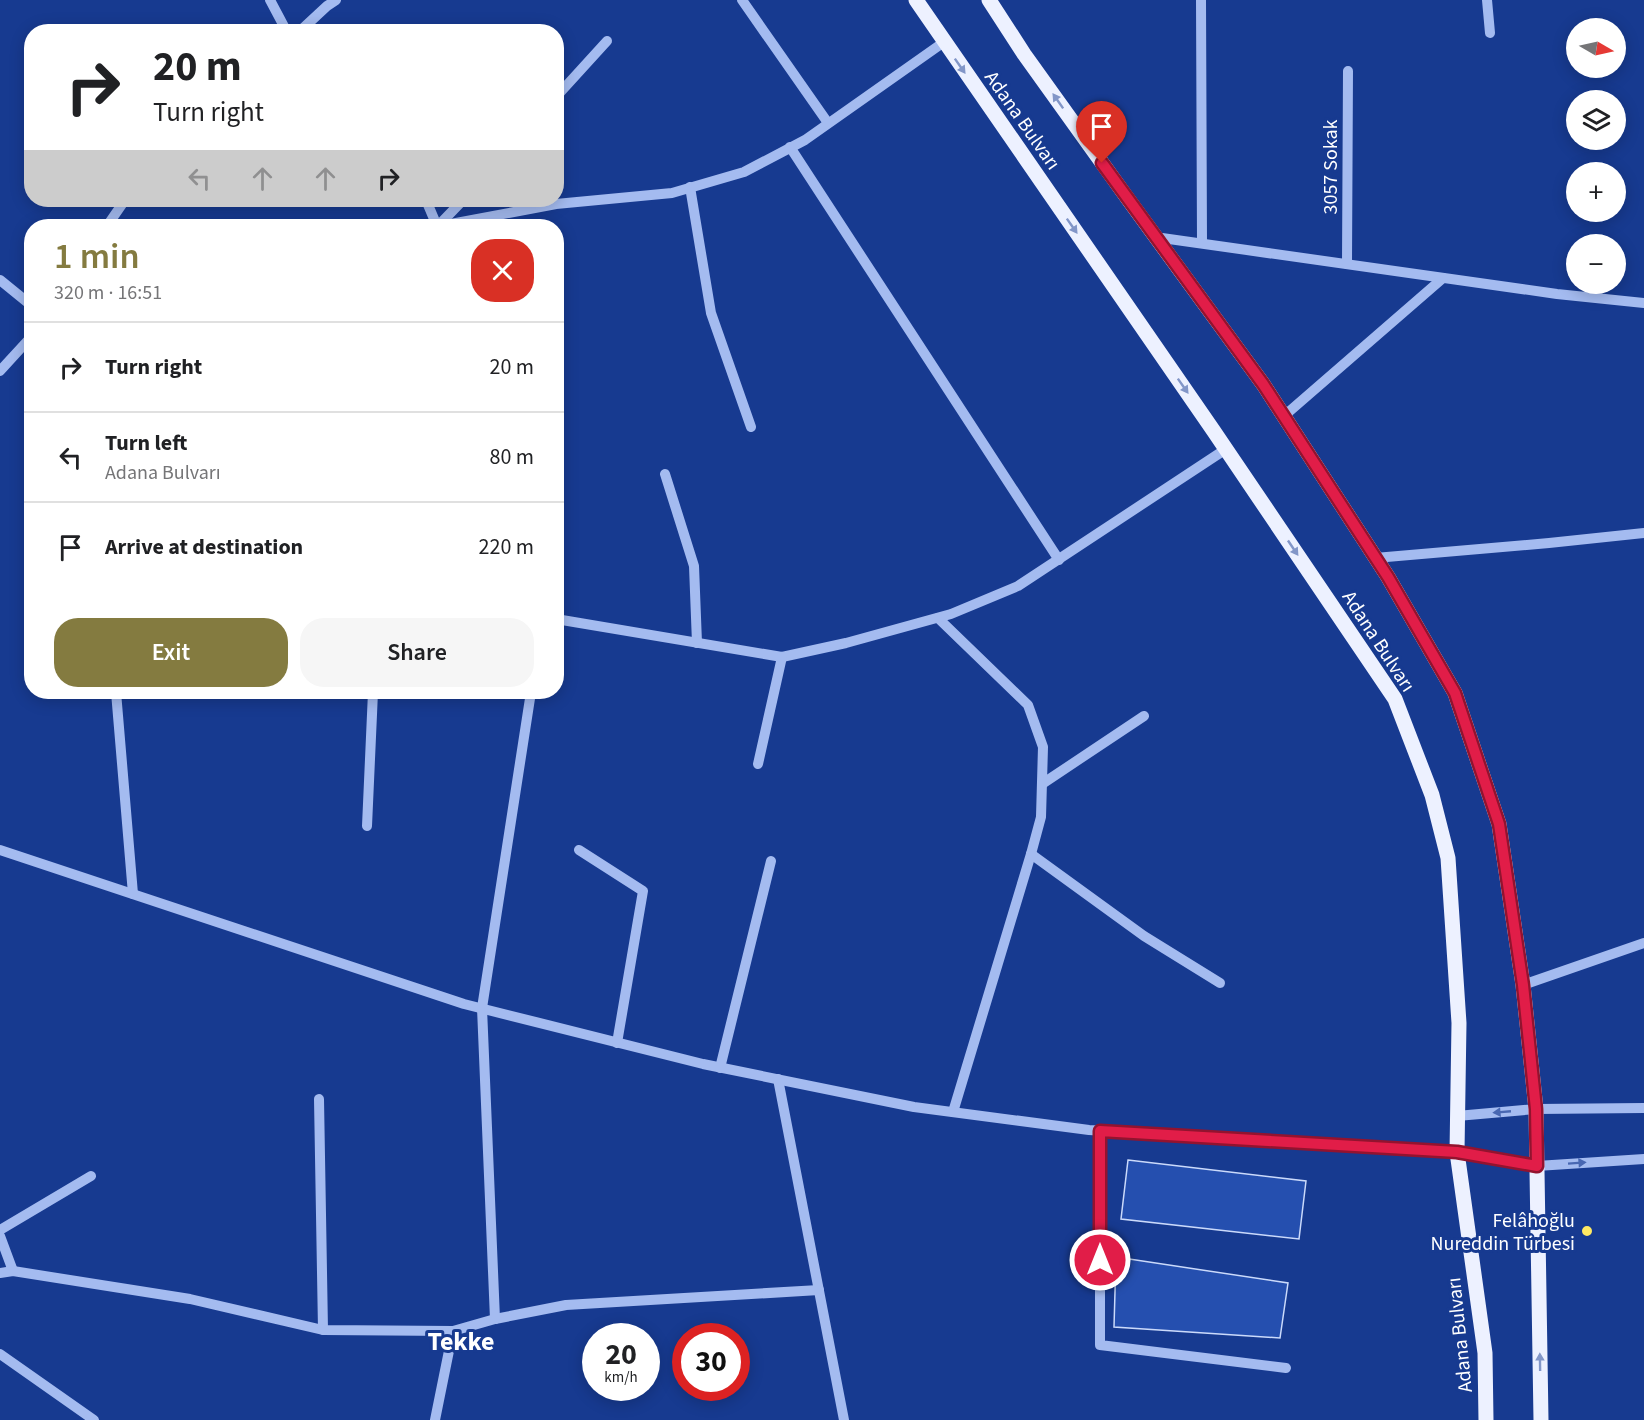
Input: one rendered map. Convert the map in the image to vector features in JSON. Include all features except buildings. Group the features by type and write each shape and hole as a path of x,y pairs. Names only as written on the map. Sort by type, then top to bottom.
{"main road":[{"name":"Adana Bulvarı","path":"916,0 1226,449 1395,699 1432,795 1448,858 1459,1023 1457,1152 1485,1353 1486,1420"},
{"name":"Adana Bulvarı","path":"989,0 1024,54 1263,384 1375,558 1455,693 1499,824 1523,985 1536,1109 1541,1420"}],"street":[{"path":"270,0 283,24"},
{"path":"313,24 327,6 336,0"},
{"path":"742,0 828,123"},
{"path":"1201,0 1202,243"},
{"path":"1487,0 1490,33"},
{"path":"564,88 607,41"},
{"path":"564,203 672,193 744,172 805,140 944,42"},
{"name":"3057 Sokak","path":"1347,264 1348,70"},
{"path":"790,147 1059,560"},
{"path":"690,188 711,313 751,427"},
{"path":"445,219 456,207"},
{"path":"476,219 540,207"},
{"path":"1155,237 1557,294 1644,303"},
{"path":"1284,416 1443,278"},
{"path":"0,280 24,300"},
{"path":"0,370 24,344"},
{"path":"564,620 782,657 846,643 951,614 1018,586 1226,449"},
{"path":"665,474 694,566 697,643"},
{"path":"1375,558 1644,532"},
{"path":"938,618 1028,705 1043,747 1041,817 953,1112"},
{"path":"758,765 782,657"},
{"path":"117,699 133,894"},
{"path":"367,826 373,699"},
{"path":"495,1318 482,1008 530,699"},
{"path":"1042,784 1144,717"},
{"path":"0,850 453,1000 720,1068 914,1107 1100,1131 1457,1152 1537,1166 1644,1159"},
{"path":"579,850 643,891 617,1043"},
{"path":"1031,854 1144,936 1220,983"},
{"path":"720,1068 771,861"},
{"path":"1523,985 1644,943"},
{"path":"778,1079 844,1420"},
{"path":"319,1099 323,1330"},
{"path":"1457,1116 1536,1109 1644,1108"},
{"path":"1100,1131 1100,1345 1287,1368"},
{"path":"0,1230 91,1176"},
{"path":"0,1236 13,1271"},
{"path":"0,1273 13,1271 190,1299 323,1330 453,1331 495,1318 566,1305 819,1290"},
{"path":"438,1419 453,1331"},
{"path":"0,1354 94,1420"}],"place":[{"name":"Felâhoğlu Nureddin Türbesi","path":"1587,1231"}],"district":[{"name":"Tekke","path":"461,1341"}],"route":[{"path":"1100,1260 1100,1131 1457,1152 1537,1166 1536,1109 1523,985 1499,824 1455,693 1388,577 1263,384 1102,163"}]}
